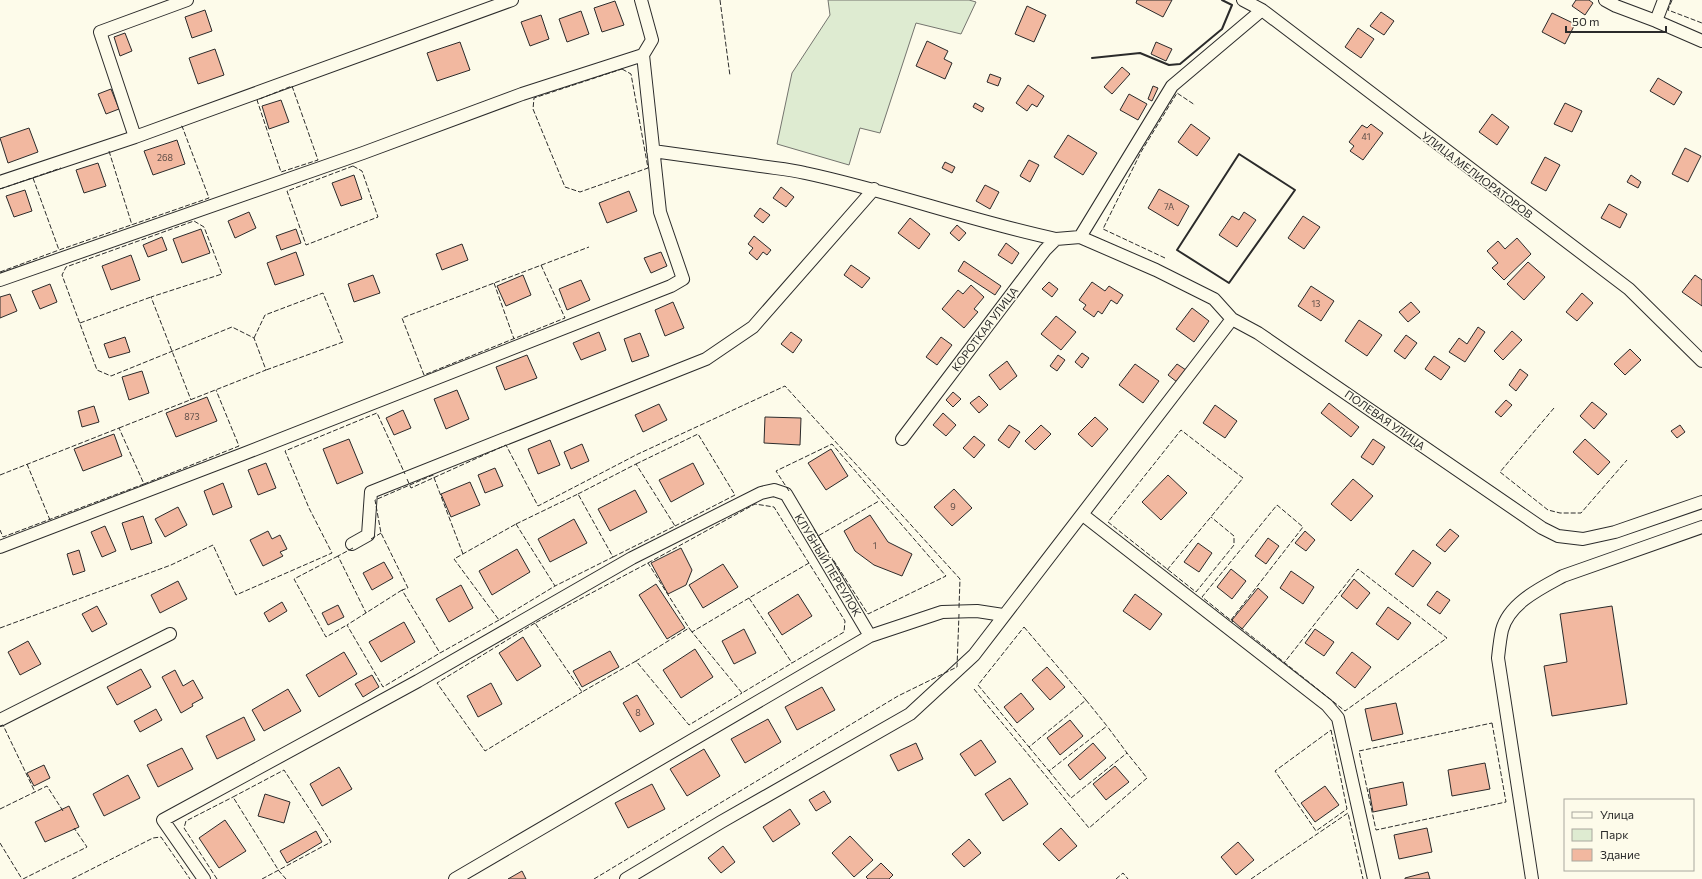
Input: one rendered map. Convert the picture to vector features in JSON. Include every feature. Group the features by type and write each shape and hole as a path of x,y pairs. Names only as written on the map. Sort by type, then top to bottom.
{"street":[{"path":"135,137 100,32 187,0"},
{"path":"0,182 135,137 512,0"},
{"path":"0,547 243,454 671,286 683,279 660,212 653,151 652,124 643,55 652,40 641,0"},
{"name":"УЛИЦА МЕЛИОРАТОРОВ","path":"1243,0 1262,10 1629,289 1702,361"},
{"path":"1605,0 1616,6 1702,40"},
{"path":"1656,21 1664,0"},
{"path":"653,151 804,172 874,189 920,204 964,215 1012,230 1056,239 1080,237 1172,86 1262,10"},
{"path":"0,280 370,150 522,94 643,55"},
{"path":"352,544 368,535 371,492 706,359 753,327 874,189"},
{"name":"ПОЛЕВАЯ УЛИЦА","path":"1080,237 1110,252 1156,270 1214,299 1232,319 1258,333 1542,528 1558,536 1583,539 1615,532 1702,502"},
{"name":"КОРОТКАЯ УЛИЦА","path":"902,439 1045,250 1056,239"},
{"path":"626,879 721,822 910,714 974,655 1003,615 1083,514 1232,319"},
{"name":"КЛУБНЫЙ ПЕРЕУЛОК","path":"204,879 163,820 418,682 632,558 761,493 774,490 786,494 870,636"},
{"path":"1083,514 1327,705 1338,718 1374,879"},
{"path":"1532,879 1498,658 1502,629 1513,609 1542,587 1563,576 1702,528"},
{"path":"455,879 870,636 942,612 977,611 1003,615"},
{"path":"0,720 170,634"}],"green space":[{"path":"828,0 969,0 976,2 961,34 916,23 880,133 860,128 849,165 777,144 792,73 830,15"}],"building":[{"path":"1137,0 1172,0 1163,17 1136,3"},
{"path":"1576,0 1589,0 1593,3 1585,15 1572,6"},
{"path":"615,1 624,25 602,32 594,8"},
{"path":"1027,6 1046,15 1034,42 1015,34"},
{"path":"205,10 212,31 192,38 185,17"},
{"path":"581,11 589,34 567,42 559,19"},
{"path":"1381,12 1394,21 1384,35 1370,26"},
{"path":"1552,13 1575,24 1565,44 1542,32"},
{"path":"541,15 549,39 530,46 521,22"},
{"path":"1358,28 1374,39 1361,58 1345,47"},
{"path":"125,33 132,51 120,56 114,37"},
{"path":"927,41 948,51 944,59 952,63 945,79 916,66"},
{"path":"460,42 470,70 437,81 427,53"},
{"path":"1156,42 1172,49 1166,61 1151,54"},
{"path":"215,49 224,75 198,84 189,58"},
{"path":"1122,67 1130,74 1112,94 1104,87"},
{"path":"990,74 1001,78 998,86 987,82"},
{"path":"1658,78 1682,92 1674,105 1650,91"},
{"path":"1028,85 1044,96 1037,107 1032,104 1027,111 1016,103"},
{"path":"1153,86 1158,88 1152,101 1148,99"},
{"path":"111,89 119,109 106,114 98,94"},
{"path":"1129,94 1147,104 1138,120 1120,110"},
{"path":"281,100 289,122 269,129 262,106"},
{"path":"975,103 984,108 982,112 973,107"},
{"path":"1565,103 1582,111 1572,132 1554,124"},
{"path":"1492,114 1509,127 1497,145 1479,132"},
{"path":"1191,124 1210,138 1197,156 1178,142"},
{"path":"1371,124 1383,133 1363,160 1350,151 1354,146 1349,142 1362,125 1367,128"},
{"path":"29,128 38,152 8,163 0,138"},
{"path":"1068,135 1097,153 1083,175 1054,157"},
{"path":"177,140 185,164 153,175 144,151"},
{"path":"1685,148 1701,156 1688,182 1672,174"},
{"path":"1545,157 1560,165 1546,191 1531,183"},
{"path":"1029,160 1039,165 1030,182 1020,176"},
{"path":"945,162 955,167 952,173 942,168"},
{"path":"98,163 106,186 84,193 76,170"},
{"path":"354,175 362,199 341,206 332,183"},
{"path":"1631,175 1641,182 1638,188 1627,182"},
{"path":"985,185 999,192 990,209 976,201"},
{"path":"781,187 794,197 786,207 773,198"},
{"path":"1159,189 1189,206 1178,226 1148,208"},
{"path":"25,190 32,211 14,217 6,196"},
{"path":"629,191 637,211 607,223 599,203"},
{"path":"1609,204 1627,214 1620,228 1601,218"},
{"path":"760,208 770,215 763,223 754,216"},
{"path":"249,212 256,228 235,238 228,221"},
{"path":"1244,212 1256,220 1237,247 1219,235 1232,216 1239,220"},
{"path":"1303,216 1320,227 1304,249 1288,238"},
{"path":"910,218 930,234 919,249 898,233"},
{"path":"957,225 966,233 959,241 950,233"},
{"path":"201,229 210,253 182,263 173,239"},
{"path":"296,229 301,243 281,250 276,236"},
{"path":"754,236 771,250 767,255 763,252 757,260 749,253 753,248 748,244"},
{"path":"162,237 167,250 148,257 143,245"},
{"path":"1517,238 1531,254 1504,280 1492,268 1498,263 1487,251 1498,241 1505,249"},
{"path":"1006,243 1019,253 1012,264 998,255"},
{"path":"462,244 468,260 442,270 436,254"},
{"path":"296,252 304,275 275,285 267,263"},
{"path":"661,252 667,266 651,273 644,258"},
{"path":"131,255 140,280 111,290 102,266"},
{"path":"964,261 1001,286 995,295 958,271"},
{"path":"1528,262 1545,277 1524,300 1507,284"},
{"path":"851,265 870,278 862,288 844,275"},
{"path":"373,275 380,293 354,302 348,284"},
{"path":"523,275 531,295 506,306 497,286"},
{"path":"1695,275 1702,280 1702,306 1682,292"},
{"path":"581,280 590,300 567,310 559,289"},
{"path":"1049,282 1058,289 1052,297 1042,289"},
{"path":"1092,282 1105,291 1109,286 1123,295 1117,304 1111,300 1102,314 1098,311 1094,317 1083,309 1086,305 1079,300"},
{"path":"50,284 57,302 40,309 32,291"},
{"path":"971,285 984,297 974,309 978,312 964,328 942,309 958,290 963,294"},
{"path":"1311,286 1334,301 1321,321 1298,306"},
{"path":"1582,293 1593,303 1577,321 1566,312"},
{"path":"10,294 17,311 0,318 0,297"},
{"path":"673,302 684,328 665,336 655,310"},
{"path":"1411,302 1420,312 1408,322 1399,312"},
{"path":"1192,308 1209,321 1194,342 1176,329"},
{"path":"1056,316 1076,332 1061,350 1041,334"},
{"path":"1359,320 1382,335 1367,356 1345,341"},
{"path":"1478,327 1485,332 1465,362 1449,352 1459,338 1467,344"},
{"path":"1512,331 1522,340 1503,360 1494,351"},
{"path":"599,332 606,350 581,360 573,343"},
{"path":"791,332 802,340 793,353 781,344"},
{"path":"640,333 649,356 632,362 624,339"},
{"path":"1406,335 1417,343 1405,359 1394,351"},
{"path":"125,337 130,352 109,358 104,344"},
{"path":"941,337 952,345 937,365 926,357"},
{"path":"1630,349 1641,360 1625,375 1614,364"},
{"path":"1082,353 1089,358 1082,368 1075,362"},
{"path":"527,355 537,378 505,390 496,367"},
{"path":"1058,355 1065,360 1057,371 1050,366"},
{"path":"1434,356 1450,367 1441,380 1425,369"},
{"path":"1007,361 1017,376 1000,390 989,375"},
{"path":"1135,364 1159,381 1143,403 1119,385"},
{"path":"1177,364 1186,370 1177,382 1168,375"},
{"path":"1520,369 1528,375 1516,391 1509,385"},
{"path":"142,371 149,393 129,400 122,377"},
{"path":"457,390 469,419 446,429 434,399"},
{"path":"953,392 961,399 953,407 946,400"},
{"path":"979,396 988,405 979,413 970,403"},
{"path":"207,397 217,421 176,437 166,413"},
{"path":"1506,400 1512,405 1501,417 1495,412"},
{"path":"1592,402 1607,414 1594,429 1580,416"},
{"path":"1329,403 1359,427 1351,437 1321,413"},
{"path":"659,404 667,420 643,432 635,415"},
{"path":"1215,405 1237,421 1225,438 1203,423"},
{"path":"94,406 99,422 82,427 78,411"},
{"path":"403,410 411,428 394,435 386,418"},
{"path":"943,413 956,425 946,436 933,425"},
{"path":"765,417 801,418 800,445 764,443"},
{"path":"1095,417 1108,429 1092,447 1078,434"},
{"path":"1009,425 1020,432 1009,448 998,440"},
{"path":"1041,425 1051,434 1035,450 1025,441"},
{"path":"1680,425 1685,432 1677,438 1671,431"},
{"path":"114,434 122,456 83,471 74,449"},
{"path":"974,436 985,445 974,458 963,448"},
{"path":"349,439 363,473 337,484 323,449"},
{"path":"1373,439 1385,447 1373,465 1361,457"},
{"path":"1585,439 1610,462 1598,475 1573,452"},
{"path":"550,440 560,465 538,474 528,449"},
{"path":"582,444 589,461 571,469 564,452"},
{"path":"831,449 848,476 826,490 808,463"},
{"path":"266,463 276,488 258,495 248,470"},
{"path":"693,463 704,484 671,502 659,480"},
{"path":"495,468 503,486 485,493 478,475"},
{"path":"1168,475 1187,493 1161,520 1142,502"},
{"path":"1353,479 1373,496 1351,521 1331,504"},
{"path":"470,482 480,505 451,517 441,494"},
{"path":"223,483 232,507 213,515 204,491"},
{"path":"954,489 972,508 952,526 934,507"},
{"path":"635,490 647,512 610,531 598,509"},
{"path":"178,507 187,525 165,537 155,519"},
{"path":"870,515 888,542 912,554 902,576 874,565 855,551 844,531"},
{"path":"143,516 152,543 131,550 122,523"},
{"path":"574,519 587,543 550,562 538,539"},
{"path":"105,526 116,551 102,557 91,532"},
{"path":"1450,529 1459,536 1445,552 1436,545"},
{"path":"268,531 272,539 280,535 287,549 280,552 283,556 263,566 250,540"},
{"path":"1305,531 1315,540 1306,551 1295,543"},
{"path":"1268,538 1279,546 1266,564 1255,556"},
{"path":"1198,543 1212,553 1199,572 1184,562"},
{"path":"681,548 692,570 686,585 668,594 651,563"},
{"path":"517,549 530,572 492,595 479,571"},
{"path":"79,550 85,571 73,575 67,554"},
{"path":"1413,550 1431,563 1413,587 1395,574"},
{"path":"384,562 393,578 372,590 363,573"},
{"path":"723,564 738,587 703,608 689,585"},
{"path":"1231,569 1246,581 1232,599 1217,587"},
{"path":"1291,571 1314,587 1303,604 1280,588"},
{"path":"1354,579 1370,593 1357,609 1341,596"},
{"path":"178,581 187,599 160,613 151,595"},
{"path":"656,584 685,628 667,639 639,595"},
{"path":"461,585 473,608 449,622 436,599"},
{"path":"1258,588 1268,597 1242,629 1232,620"},
{"path":"1437,591 1450,600 1440,614 1427,605"},
{"path":"798,594 812,616 782,635 768,613"},
{"path":"1135,594 1162,614 1150,630 1123,611"},
{"path":"282,602 287,611 269,622 264,613"},
{"path":"338,605 344,617 328,625 322,613"},
{"path":"97,606 107,624 92,632 82,614"},
{"path":"1612,606 1627,704 1552,716 1544,666 1567,662 1560,614"},
{"path":"1388,607 1411,623 1398,640 1376,624"},
{"path":"404,622 415,642 381,662 369,642"},
{"path":"744,629 756,653 734,664 722,641"},
{"path":"1315,629 1334,642 1324,656 1305,643"},
{"path":"523,637 541,666 517,681 499,653"},
{"path":"28,641 41,664 20,675 8,652"},
{"path":"695,649 713,677 681,698 663,670"},
{"path":"610,651 619,667 582,687 573,671"},
{"path":"344,652 357,674 319,697 306,675"},
{"path":"1352,652 1371,667 1355,688 1336,673"},
{"path":"1047,667 1065,687 1050,700 1032,680"},
{"path":"141,669 151,687 117,705 107,687"},
{"path":"175,670 183,686 193,680 203,698 192,704 193,706 181,713 162,677"},
{"path":"372,675 379,687 363,697 355,684"},
{"path":"491,683 502,704 478,717 467,696"},
{"path":"822,687 835,710 797,730 785,707"},
{"path":"288,689 301,711 264,731 252,710"},
{"path":"1021,693 1034,709 1017,723 1004,707"},
{"path":"637,695 654,724 640,732 623,703"},
{"path":"1396,703 1403,734 1372,741 1365,709"},
{"path":"156,709 162,720 140,732 134,721"},
{"path":"244,717 255,740 217,759 206,736"},
{"path":"768,719 781,742 745,763 731,739"},
{"path":"1070,720 1083,736 1060,755 1047,738"},
{"path":"981,740 996,762 975,776 960,754"},
{"path":"916,743 923,759 898,771 890,755"},
{"path":"1093,743 1106,758 1080,780 1068,765"},
{"path":"182,748 193,769 158,787 147,765"},
{"path":"704,749 720,776 687,796 670,769"},
{"path":"1485,763 1490,789 1452,796 1448,770"},
{"path":"44,765 50,778 34,786 27,773"},
{"path":"1115,766 1129,782 1106,800 1093,784"},
{"path":"339,767 352,789 322,806 310,784"},
{"path":"128,775 140,798 104,816 93,794"},
{"path":"1010,778 1028,804 1003,821 985,794"},
{"path":"1403,782 1407,805 1373,812 1369,789"},
{"path":"652,784 665,809 628,828 615,803"},
{"path":"1325,786 1339,805 1315,822 1301,803"},
{"path":"824,791 831,802 816,811 809,800"},
{"path":"265,794 290,802 284,823 258,816"},
{"path":"69,806 79,827 45,842 35,822"},
{"path":"790,809 800,824 773,842 763,827"},
{"path":"225,820 246,851 219,868 199,838"},
{"path":"1061,828 1077,846 1059,861 1043,844"},
{"path":"1427,828 1432,852 1399,859 1394,835"},
{"path":"316,831 322,842 287,863 280,851"},
{"path":"850,836 873,860 854,877 832,853"},
{"path":"969,839 981,853 964,867 952,854"},
{"path":"1238,842 1254,860 1236,875 1221,857"},
{"path":"723,846 735,862 721,873 708,858"},
{"path":"881,863 893,875 889,879 868,879 866,877"},
{"path":"522,871 526,879 508,879"},
{"path":"1428,872 1430,879 1405,879 1405,878"}],"fence":[{"path":"720,0 730,76"},
{"path":"1672,0 1668,10 1702,23"},
{"path":"622,69 631,74 648,168 580,192 565,187 533,109 534,98 622,69"},
{"path":"292,86 318,160 281,172 257,100 292,86"},
{"path":"1165,258 1103,229 1141,152 1177,93 1195,105"},
{"path":"33,178 59,250 209,198 182,126 180,127"},
{"path":"109,151 132,225"},
{"path":"353,166 362,171 378,217 306,245 287,191 353,166"},
{"path":"0,189 61,168"},
{"path":"119,428 266,370 254,338 232,327 111,376 97,370 62,275 66,267 194,221 204,227 222,274 151,297 191,400"},
{"path":"541,265 565,318 424,375 402,318 589,247"},
{"path":"0,272 59,250"},
{"path":"494,283 514,339"},
{"path":"254,338 265,315 323,293 343,342 266,370"},
{"path":"80,323 151,297"},
{"path":"407,479 411,488 506,445 538,506 638,454 785,386 960,579 959,608"},
{"path":"144,484 239,446 216,390"},
{"path":"1554,408 1500,472 1548,510 1560,513 1581,513 1627,460"},
{"path":"0,628 171,565 213,545 236,595 332,553 309,508 285,451 377,413 405,474"},
{"path":"0,475 119,428 144,484 3,537 0,530"},
{"path":"1167,570 1243,478 1181,430 1108,522 1196,592 1234,545 1234,536 1211,517"},
{"path":"636,464 698,434 735,495 675,526"},
{"path":"789,491 776,471 832,444 946,576 868,614 818,536 879,501"},
{"path":"27,464 50,520"},
{"path":"578,494 636,464 675,526 613,557"},
{"path":"463,554 433,475 375,500 381,533 408,588 402,590 440,653 499,620"},
{"path":"516,524 578,494 613,557 555,586"},
{"path":"648,563 755,504 774,507 845,621 844,632 792,663 749,598 809,563"},
{"path":"1231,620 1303,527 1277,505 1202,597 1233,622"},
{"path":"516,524 555,586 499,620 454,559 516,524"},
{"path":"814,529 818,536"},
{"path":"371,539 381,533"},
{"path":"353,548 338,556 366,613"},
{"path":"338,556 294,579 326,637 347,625"},
{"path":"636,661 582,692 535,623 648,563 689,628"},
{"path":"1240,627 1345,711 1447,638 1358,569 1284,663"},
{"path":"402,590 347,625 383,687 440,653"},
{"path":"749,598 692,632 742,693 792,663"},
{"path":"594,879 898,696 957,667 959,614"},
{"path":"535,623 437,683 485,751 582,692"},
{"path":"1024,627 1086,700 1029,747 978,685 1024,627"},
{"path":"692,632 689,628 636,661 689,725 742,693"},
{"path":"974,689 1089,828 1147,778 1127,753"},
{"path":"1029,747 1049,771 1107,726 1086,700"},
{"path":"1492,723 1506,802 1376,830 1359,751 1492,723"},
{"path":"0,726 3,725 35,792"},
{"path":"1049,771 1071,798 1127,753 1107,726"},
{"path":"1331,730 1347,809 1316,831 1275,771 1331,730"},
{"path":"262,879 331,842 284,770 233,797 279,871 286,879"},
{"path":"0,809 47,786 63,811"},
{"path":"217,879 184,828 186,821 233,797"},
{"path":"1251,879 1348,813 1363,879"},
{"path":"23,879 87,847 74,828"},
{"path":"72,879 153,838 161,837 190,879"},
{"path":"0,843 22,879"},
{"path":"1116,879 1123,873 1128,879"}],"wall":[{"path":"1092,58 1140,53 1169,65 1180,64 1222,29 1232,5 1222,0"},
{"path":"1239,154 1295,190 1229,283 1177,250 1239,154"}]}
